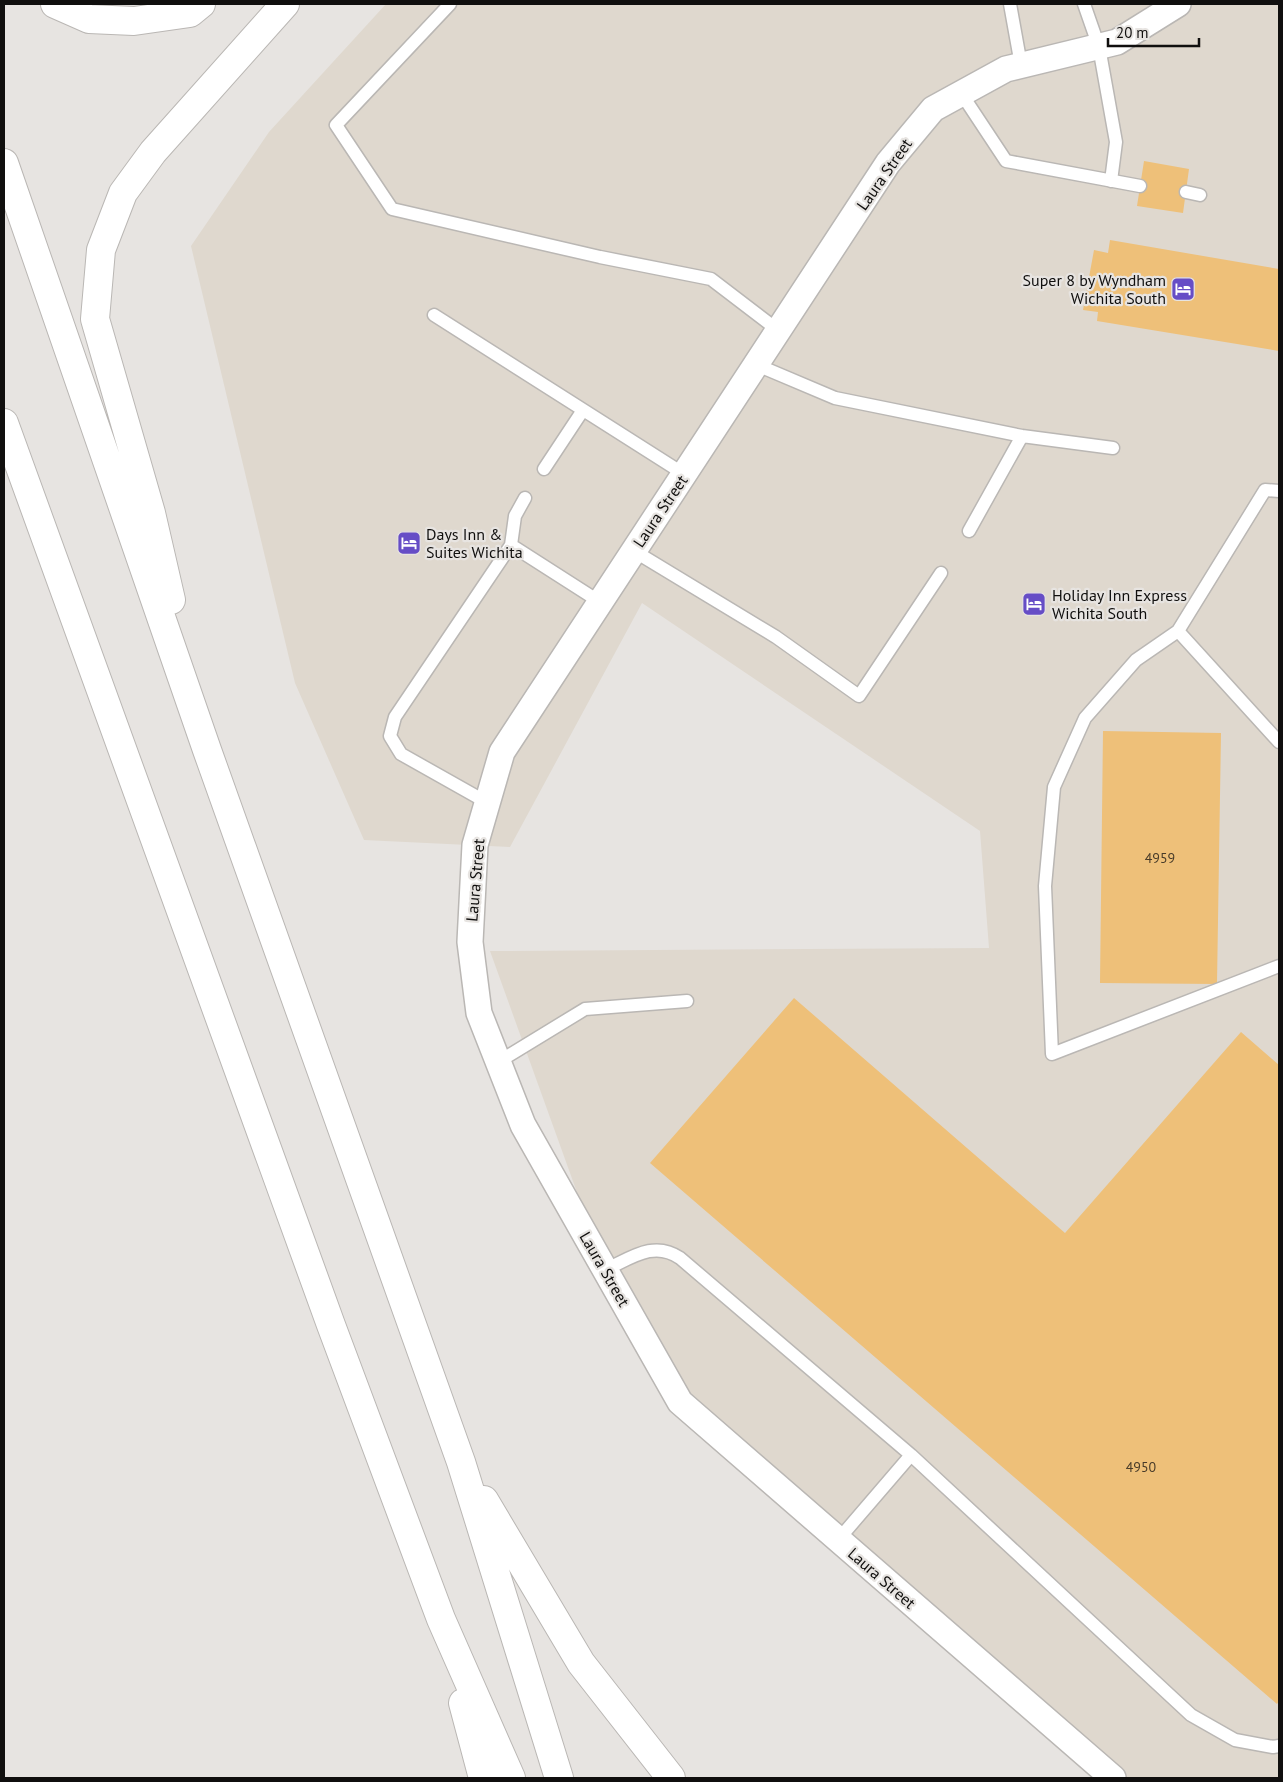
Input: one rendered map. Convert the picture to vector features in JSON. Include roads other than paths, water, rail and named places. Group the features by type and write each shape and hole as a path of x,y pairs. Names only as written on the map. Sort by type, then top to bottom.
{"highway":[{"path":"55,4 89,19 134,21 190,13 201,4"},
{"path":"206,750 151,513 95,319 101,250 123,193 153,152 285,4"},
{"path":"4,163 206,750 461,1462 559,1778"},
{"path":"4,423 331,1325 441,1620 511,1778"},
{"path":"461,1462 581,1663 671,1778"},
{"path":"441,1620 483,1778"}],"street":[{"name":"Laura Street","path":"1113,1778 680,1402 523,1126 479,1013 470,942 475,845 502,752 888,164 933,108 960,93 1006,69 1117,42 1178,4"}],"lane":[{"path":"450,4 336,125 392,209 600,257 712,279 779,331"},
{"path":"1010,4 1021,65"},
{"path":"1084,4 1099,46 1116,142 1111,181"},
{"path":"960,93 1006,161 1140,186"},
{"path":"1186,192 1200,196"},
{"path":"434,315 684,474"},
{"path":"757,365 835,398 1022,436 1113,448"},
{"path":"544,469 582,410"},
{"path":"969,531 1022,436"},
{"path":"1279,491 1265,490 1178,631 1136,660 1085,718 1054,786 1045,886 1052,1054 1279,966"},
{"path":"488,803 401,754 390,736 395,717 511,545 515,516 525,498"},
{"path":"511,545 600,602"},
{"path":"634,551 776,637 859,696 941,572"},
{"path":"1178,631 1279,742"},
{"path":"498,1062 585,1009 687,1001"},
{"path":"605,1270 654,1249 669,1250 911,1455 1191,1716 1236,1740 1273,1747 1279,1746"},
{"path":"838,1540 911,1455"}],"place":[{"name":"Super 8 by Wyndham Wichita South","path":"1183,289"},
{"name":"Days Inn & Suites Wichita","path":"409,543"},
{"name":"Holiday Inn Express Wichita South","path":"1034,604"}]}
